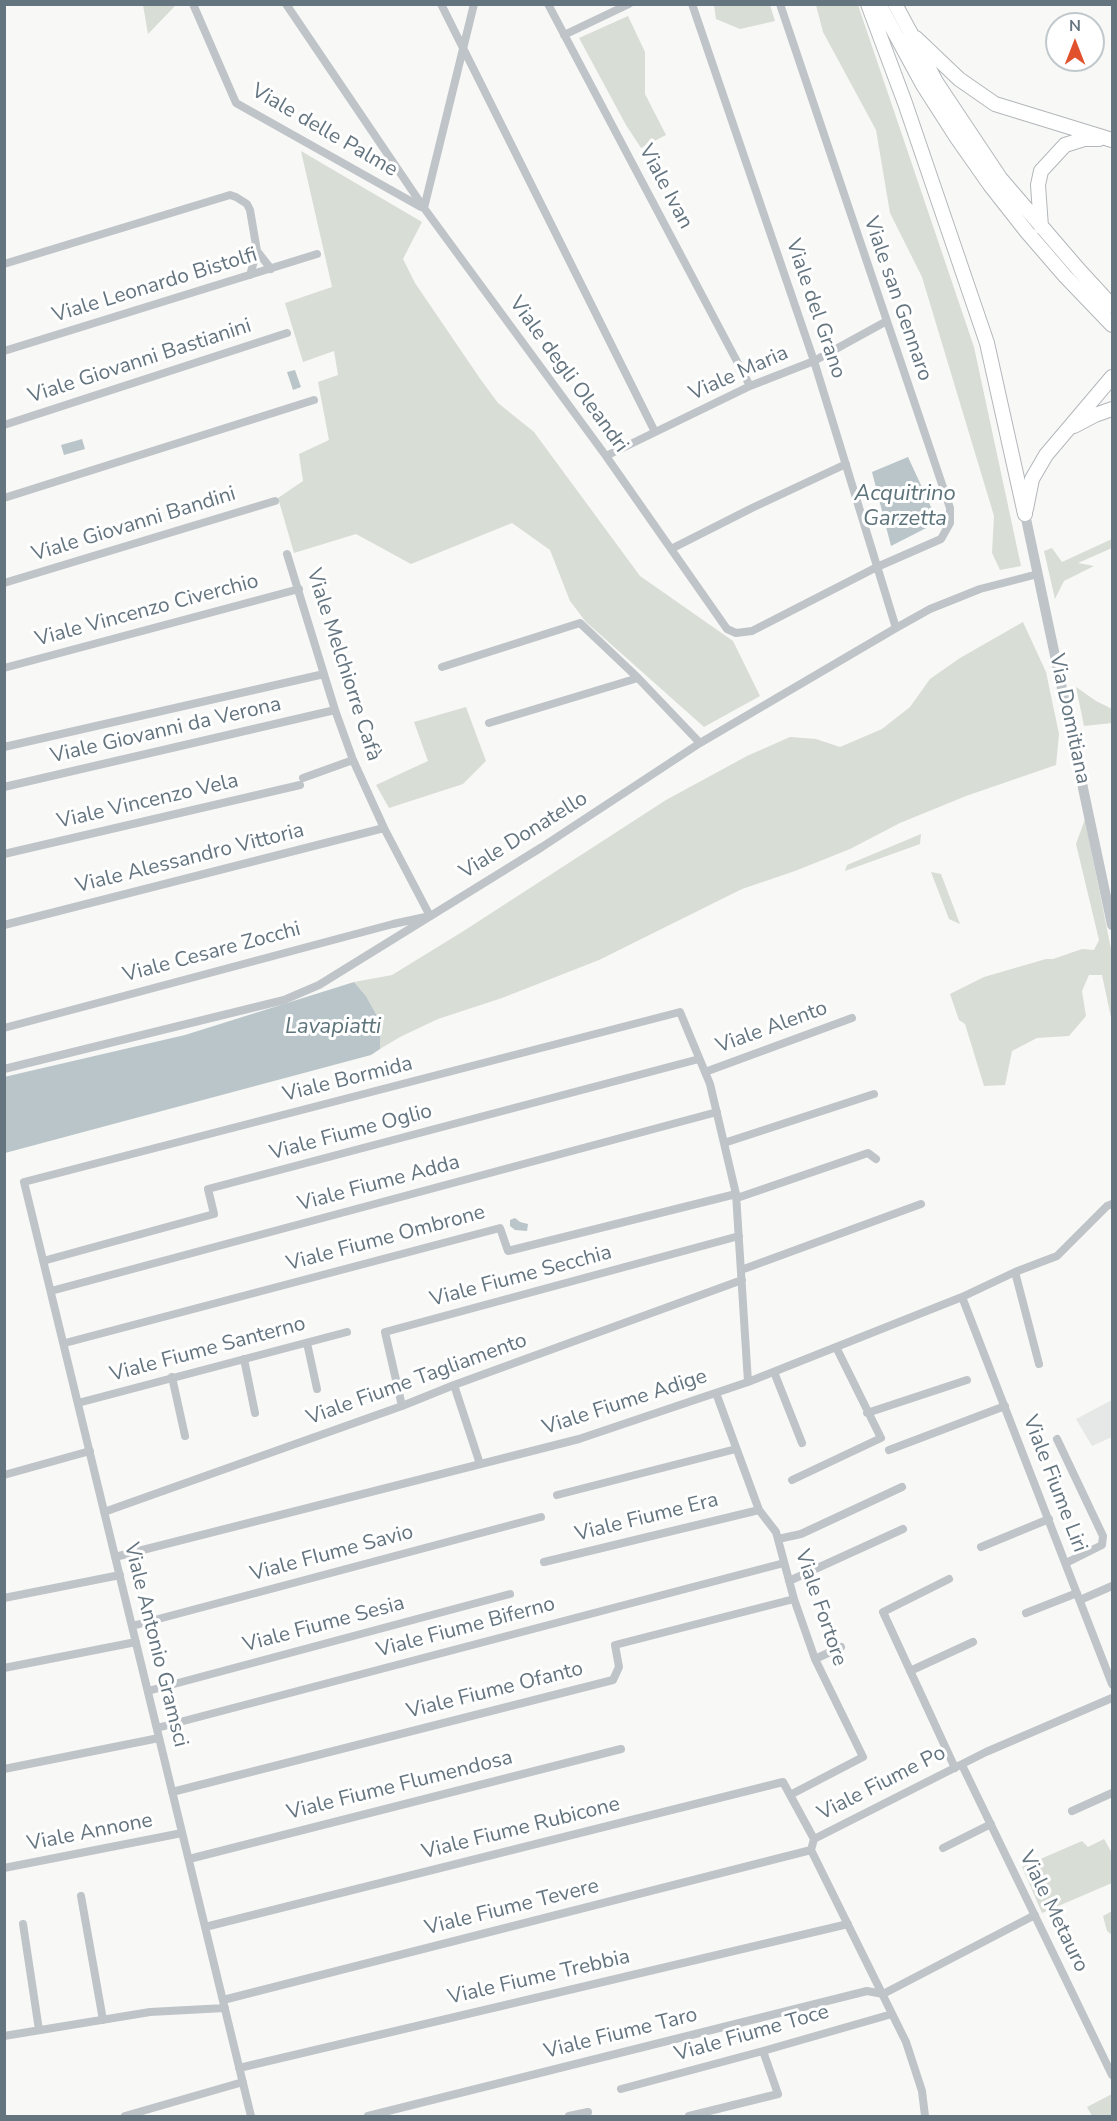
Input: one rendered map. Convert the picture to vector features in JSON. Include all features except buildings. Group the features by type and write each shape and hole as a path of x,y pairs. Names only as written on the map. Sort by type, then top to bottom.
{"main road":[{"path":"868,4 987,344 1024,514"},
{"path":"879,4 923,85 990,184 1065,276 1113,325"},
{"path":"895,4 936,82 1000,178 1113,306"},
{"path":"910,32 959,79 995,104 1112,139"},
{"path":"1041,227 1038,185 1041,171 1065,145 1084,139 1112,139"},
{"path":"1024,514 1032,479 1046,455 1113,377"},
{"path":"1066,429 1113,409"}],"street":[{"name":"Viale delle Palme","path":"193,4 236,104 424,208"},
{"name":"Viale degli Oleandri","path":"286,4 424,208 606,456 727,629 736,633 752,631 877,567"},
{"path":"441,4 655,432"},
{"path":"424,208 474,4"},
{"name":"Viale Ivan","path":"548,4 750,386"},
{"path":"564,35 629,4"},
{"name":"Viale del Grano","path":"692,4 814,361 896,628"},
{"name":"Viale san Gennaro","path":"780,4 885,322 950,508 950,523 941,539 877,567"},
{"path":"4,264 230,195 242,201 250,210 257,251 250,275"},
{"path":"257,251 271,269"},
{"name":"Viale Leonardo Bistolfi","path":"4,351 317,254"},
{"name":"Viale Maria","path":"606,456 750,386 814,361 885,322"},
{"name":"Viale Giovanni Bastianini","path":"4,425 287,333"},
{"path":"4,498 314,400"},
{"path":"671,549 846,464"},
{"name":"Viale Giovanni Bandini","path":"4,584 275,501"},
{"name":"Via Domitiana","path":"1024,514 1113,925"},
{"name":"Viale Melchiorre Cafà","path":"287,554 335,710 353,760 384,828 430,916"},
{"name":"Viale Donatello","path":"4,1069 284,1000 319,985 542,847 700,743 896,628 930,609 980,589 1038,574"},
{"name":"Viale Vincenzo Civerchio","path":"4,668 299,589"},
{"path":"441,667 580,623 638,678 700,743"},
{"path":"4,747 324,674"},
{"path":"489,723 638,678"},
{"name":"Viale Giovanni da Verona","path":"4,787 335,710"},
{"name":"Viale Vincenzo Vela","path":"4,854 302,782 353,760"},
{"name":"Viale Alessandro Vittoria","path":"4,925 384,828"},
{"name":"Viale Cesare Zocchi","path":"4,1028 430,916"},
{"name":"Viale Bormida","path":"24,1182 680,1012 699,1059"},
{"name":"Viale Alento","path":"705,1072 852,1018"},
{"path":"699,1059 717,1112 736,1196 748,1382"},
{"name":"Viale Fiume Oglio","path":"44,1261 214,1214 208,1189 699,1059"},
{"path":"724,1143 874,1094"},
{"name":"Viale Fiume Adda","path":"51,1291 717,1112"},
{"path":"736,1196 868,1153 876,1159"},
{"name":"Viale Antonio Gramsci","path":"24,1182 65,1343 251,2116"},
{"name":"Viale Fiume Ombrone","path":"65,1343 500,1228 508,1251 736,1196"},
{"path":"741,1270 921,1204"},
{"name":"Viale Fiume Adige","path":"115,1557 579,1439 748,1382 962,1297 1015,1272 1057,1256 1107,1206 1113,1204"},
{"name":"Viale Fiume Secchia","path":"402,1406 385,1332 739,1236"},
{"path":"1015,1272 1039,1364"},
{"name":"Viale Fiume Tagliamento","path":"104,1512 402,1406 742,1280"},
{"name":"Viale Fiume Liri","path":"962,1297 1113,1684"},
{"name":"Viale Fiume Santerno","path":"78,1403 347,1332"},
{"path":"307,1343 317,1389"},
{"path":"792,1480 880,1438 836,1347"},
{"path":"244,1359 255,1413"},
{"path":"774,1372 802,1443"},
{"path":"172,1377 184,1436"},
{"path":"867,1413 967,1380"},
{"path":"454,1385 480,1464"},
{"name":"Viale Fortore","path":"716,1393 759,1510 776,1532 794,1599 815,1659 863,1757 790,1795"},
{"path":"889,1450 1005,1406"},
{"path":"1057,1439 1103,1536 1102,1545 1065,1563"},
{"path":"557,1495 736,1449"},
{"path":"4,1475 90,1451"},
{"path":"778,1539 801,1534 902,1487"},
{"name":"Viale Fiume Era","path":"544,1562 759,1510"},
{"name":"Viale FIume Savio","path":"132,1626 541,1517"},
{"path":"981,1547 1048,1519"},
{"path":"789,1581 903,1529"},
{"name":"Viale Fiume Biferno","path":"157,1728 784,1563"},
{"path":"4,1598 120,1575"},
{"name":"Viale Metauro","path":"949,1579 883,1612 958,1766 991,1824 1113,2075"},
{"path":"1026,1613 1113,1586"},
{"name":"Viale Fiume Sesia","path":"148,1690 510,1594"},
{"name":"Viale Fiume Ofanto","path":"172,1792 613,1680 619,1667 615,1645 794,1599"},
{"path":"4,1668 136,1642"},
{"path":"910,1671 973,1642"},
{"path":"815,1659 841,1647"},
{"name":"Viale Fiume Po","path":"925,2116 922,2091 906,2042 811,1850 814,1839 958,1766 1113,1698"},
{"path":"4,1769 159,1738"},
{"name":"Viale Fiume Flumendosa","path":"189,1859 621,1749"},
{"name":"Viale Fiume Rubicone","path":"205,1928 783,1782 790,1795"},
{"path":"1072,1811 1113,1793"},
{"path":"790,1795 814,1839"},
{"path":"943,1848 991,1824"},
{"name":"Viale Annone","path":"4,1868 182,1833"},
{"name":"Viale Fiume Tevere","path":"4,2036 150,2012 224,2004 811,1850"},
{"path":"81,1896 103,2020"},
{"path":"883,1994 1035,1915"},
{"path":"22,1924 39,2030"},
{"name":"Viale Fiume Trebbia","path":"239,2068 848,1924"},
{"name":"Viale Fiume Taro","path":"368,2116 867,1991 883,1994"},
{"name":"Viale Fiume Toce","path":"621,2089 892,2014"},
{"path":"689,2116 778,2094 763,2051"},
{"path":"124,2116 243,2082"},
{"path":"569,2116 588,2112"}],"shaded area":[{"path":"143,5 174,5 174,7 148,34"},
{"path":"714,5 770,5 775,21 740,29 716,19"},
{"path":"816,5 858,5 974,347 1021,566 1000,570 992,553 994,516 922,277 890,213 876,130 823,32"},
{"path":"628,16 645,52 645,94 666,135 641,148 579,38"},
{"path":"301,151 422,222 403,259 415,283 481,380 498,403 534,432 640,576 733,641 760,696 704,727 586,622 570,601 550,550 512,523 411,564 356,534 294,553 278,498 303,481 299,454 329,440 318,382 338,375 334,351 303,362 285,303 332,287"},
{"path":"1112,539 1112,548 1078,563 1094,566 1064,581 1055,599 1044,551 1052,548 1062,562"},
{"path":"1023,622 1046,672 1059,734 1056,765 966,796 900,823 850,849 742,889 599,960 502,998 438,1019 380,1049 381,1023 366,996 354,982 392,975 666,800 747,756 790,737 816,739 840,747 882,729 910,707 930,679 960,658"},
{"path":"1076,687 1112,709 1112,723 1084,726"},
{"path":"466,707 486,761 463,784 389,808 376,785 428,761 414,722"},
{"path":"1085,819 1112,954 1112,1022 1102,975 1089,975 1082,991 1086,1016 1069,1036 1037,1038 1012,1051 1005,1085 984,1086 965,1024 959,1020 950,994 984,977 1082,949 1094,950 1099,940 1076,844"},
{"path":"921,834 920,844 845,871 847,865"},
{"path":"931,872 941,874 960,924 949,919"},
{"path":"1112,1400 1112,1437 1092,1446 1076,1419"},
{"path":"1104,1839 1112,1853 1112,1883 1042,1913 1022,1867 1082,1841 1088,1847"},
{"path":"1112,1911 1112,1935 1107,1931 1103,1916"},
{"path":"1112,2094 1112,2116 1092,2116 1087,2107"}],"water":[{"path":"295,370 301,387 293,390 287,372"},
{"path":"82,439 85,449 64,455 61,445"},
{"name":"Acquitrino Garzetta","path":"908,457 938,522 891,546 872,472"},
{"name":"Lavapiatti","path":"354,982 366,996 381,1023 380,1049 371,1055 5,1153 4,1077 185,1035"},
{"path":"515,1218 528,1224 527,1231 515,1230 510,1226 510,1220"}]}
